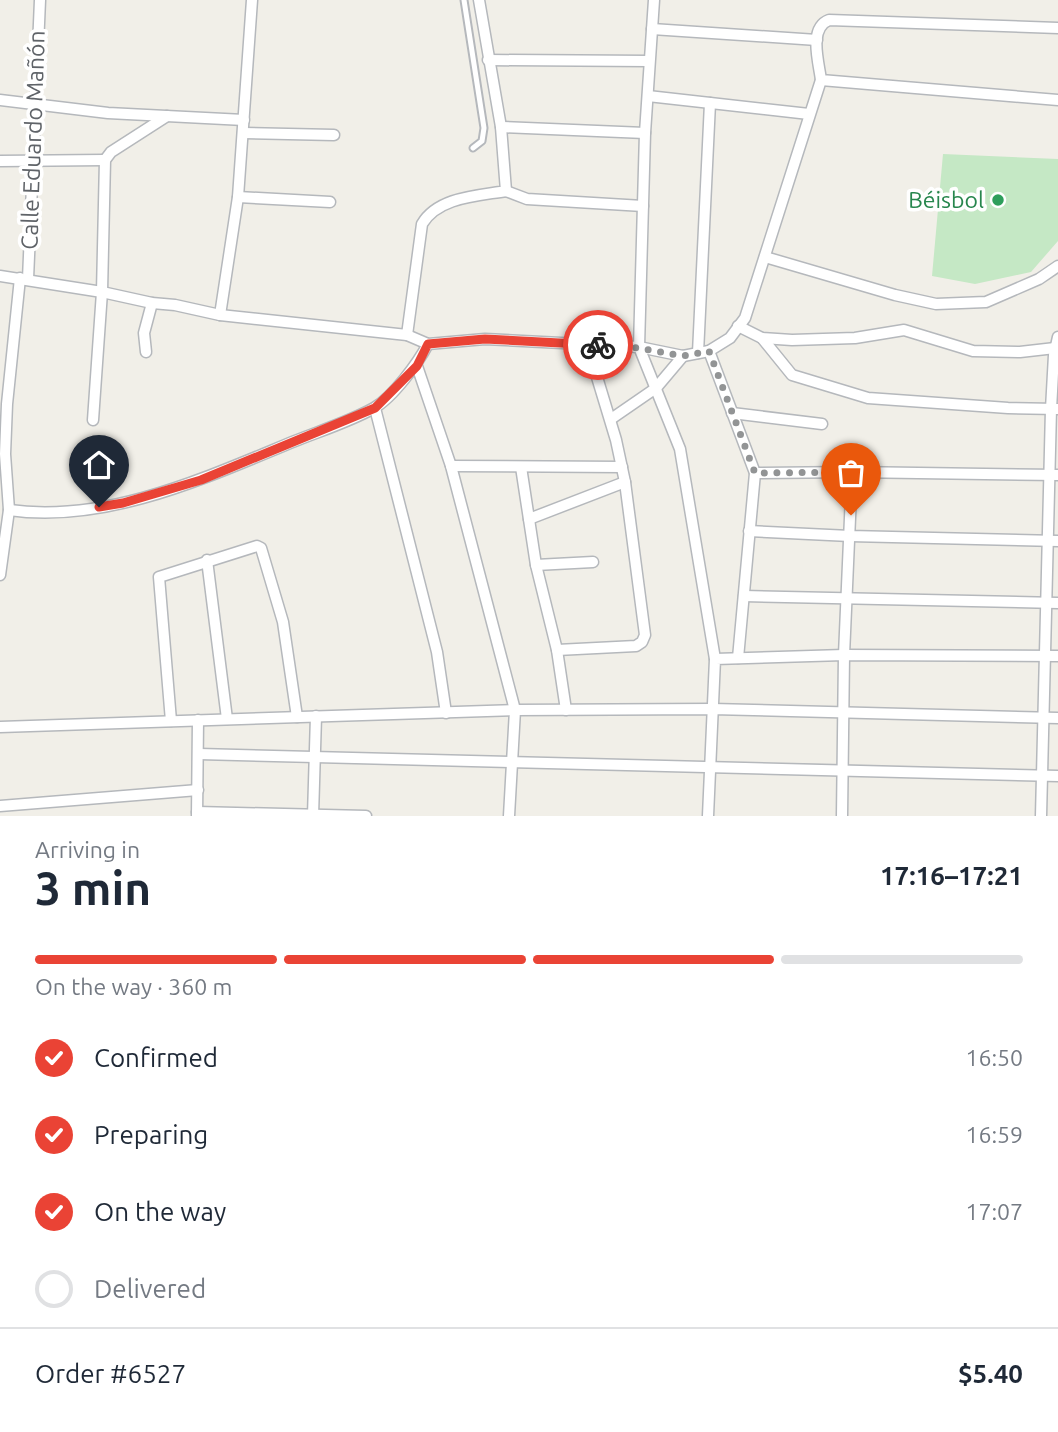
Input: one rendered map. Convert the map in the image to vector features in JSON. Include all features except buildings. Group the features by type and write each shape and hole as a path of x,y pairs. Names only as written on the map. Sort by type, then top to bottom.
{"street":[{"name":"Calle Eduardo Mañón","path":"0,575 9,510 3,458 7,404 24,279 40,0"},
{"path":"220,315 238,197 251,0"},
{"path":"479,0 501,127 506,191"},
{"path":"654,0 645,133 639,348 680,449 715,659 708,816"},
{"path":"0,275 220,315 407,335 428,344 485,339 639,348 683,356 704,352 730,338 745,318 821,80 817,40 819,28 823,23 829,20 1058,28"},
{"path":"652,29 817,40"},
{"path":"488,60 649,61"},
{"path":"821,80 1058,100"},
{"path":"648,96 809,114"},
{"path":"0,100 108,113 243,120"},
{"path":"710,103 704,352 732,413 755,473 738,658"},
{"path":"93,421 102,292 104,160 111,152 167,116"},
{"path":"501,127 645,133"},
{"path":"243,133 334,135"},
{"path":"0,162 104,160"},
{"path":"407,335 422,224 429,212 460,198 506,191 527,199 643,206"},
{"path":"238,197 330,202"},
{"path":"765,257 895,295 936,304 986,302 1039,279 1058,266"},
{"path":"146,352 144,333 152,303"},
{"path":"738,326 762,338 792,340 855,338 905,330 972,351 1020,352 1057,342 1053,541 1046,603 1041,816"},
{"path":"762,338 792,374 868,398 1055,409"},
{"path":"9,510 52,514 123,503 201,480 375,408 417,366 428,344"},
{"path":"557,650 636,646 642,642 645,635 625,482 611,419 587,344"},
{"path":"611,419 656,388 683,356"},
{"path":"417,366 451,466 515,710 509,816"},
{"path":"375,408 437,652 446,713"},
{"path":"732,413 822,424"},
{"path":"451,466 622,467"},
{"path":"521,467 536,565 557,650 566,710"},
{"path":"842,816 852,472"},
{"path":"755,473 1054,475"},
{"path":"529,519 625,482"},
{"path":"749,531 1053,541"},
{"path":"171,721 159,577 257,546 261,548 283,622 297,717"},
{"path":"207,560 226,719"},
{"path":"536,565 593,562"},
{"path":"744,596 1058,603"},
{"path":"715,659 845,655 1058,656"},
{"path":"0,727 515,710 712,709 1058,718"},
{"path":"313,815 316,716"},
{"path":"198,720 197,814 366,816"},
{"path":"199,754 1058,776"},
{"path":"0,806 198,790"}],"lane":[{"path":"464,0 484,128 482,141 473,148"}],"green space":[{"name":"Béisbol","path":"943,154 1058,159 1058,241 1031,272 975,284 932,276"}],"way so far":[{"path":"598,345 639,348 683,356 709,351 755,473 852,472 851,515"}],"place":[{"name":"Béisbol","path":"998,200"}],"route":[{"path":"99,507 123,503 201,480 375,408 417,366 428,344 485,339 598,345"}]}
